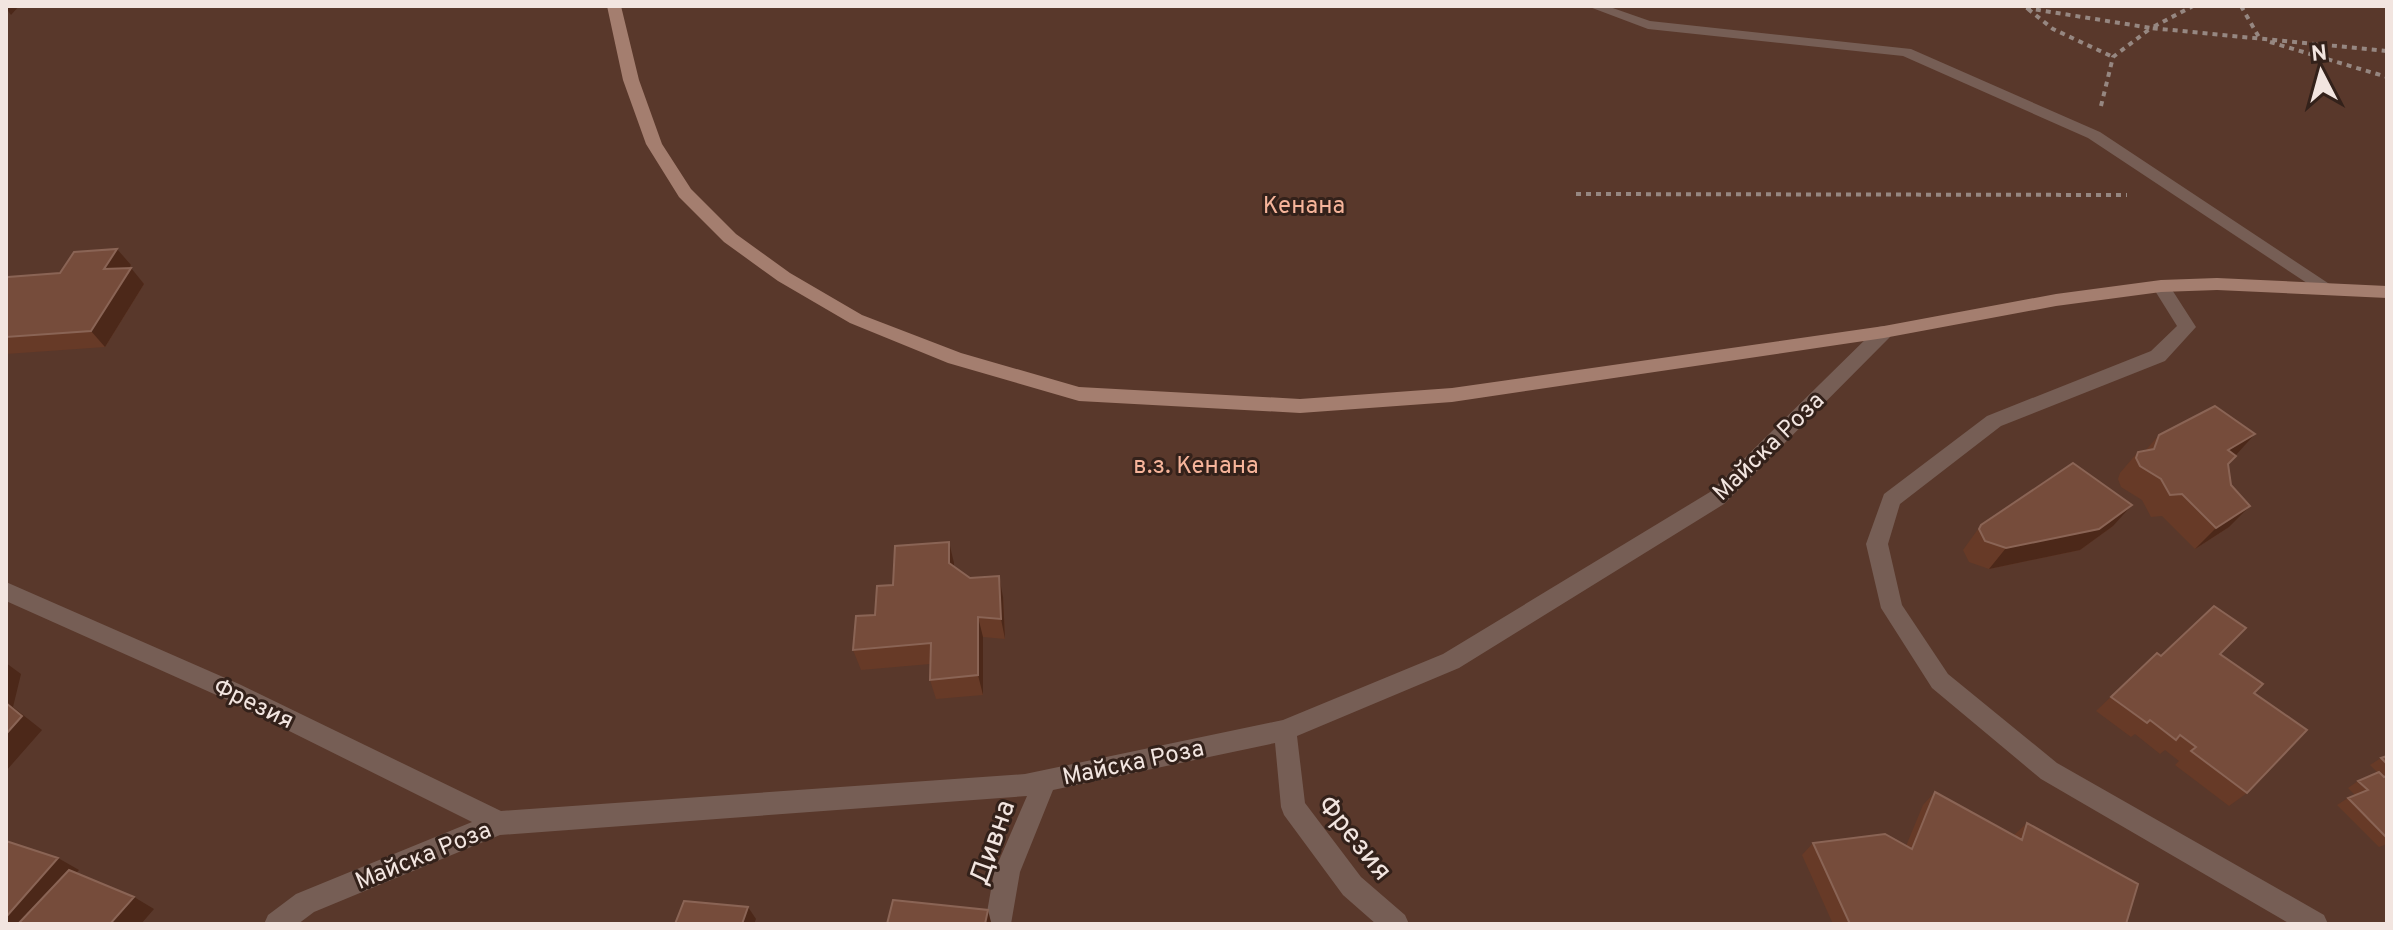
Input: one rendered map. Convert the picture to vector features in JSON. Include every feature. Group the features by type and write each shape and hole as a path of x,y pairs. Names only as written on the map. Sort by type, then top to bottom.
{"main road":[{"path":"614,6 631,80 654,144 685,193 730,238 784,277 856,319 955,358 1079,394 1300,406 1430,396 1884,332 2056,300 2161,286 2217,284 2387,292"}],"street":[{"path":"1594,6 1648,25 1906,52 2094,135 2328,289"},
{"path":"2161,286 2187,327 2158,356 1994,421 1891,500 1877,544 1892,608 1940,681 2049,771 2315,924"},
{"name":"Майска Роза","path":"277,924 305,903 499,823 1045,781 1285,730 1451,661 1717,498 1884,332"},
{"name":"Фрезия","path":"6,591 231,691 499,823"},
{"name":"Фрезия","path":"1285,730 1293,807 1352,886 1396,924"},
{"name":"Дивна","path":"998,924 1007,872 1045,781"}],"path":[{"path":"2094,135 2113,57 2151,28 2193,6"},
{"path":"2241,6 2258,38 2387,77"},
{"path":"2027,7 2053,29 2113,57"},
{"path":"2027,7 2151,28 2387,51"},
{"path":"1576,194 2186,195"}],"green space":[{"name":"в.з. Кенана","path":"6,6 2387,6 2387,924 6,924"}],"building":[{"path":"117,249 104,269 131,268 91,331 6,337 8,277 60,273 74,252"},
{"path":"2215,406 2255,434 2228,450 2236,456 2228,464 2231,485 2250,506 2216,528 2182,494 2170,495 2161,479 2140,466 2136,458 2138,452 2154,449 2159,435"},
{"path":"2073,463 2132,505 2099,529 2006,548 1985,541 1979,529 1981,525"},
{"path":"949,542 949,563 970,578 999,576 1001,619 978,617 978,675 930,680 931,643 853,650 856,616 875,615 877,586 893,585 895,546"},
{"path":"2214,606 2246,628 2220,654 2263,684 2254,693 2307,730 2247,793 2191,751 2196,747 2180,735 2176,740 2111,697 2157,653 2161,656"},
{"path":"6,703 22,716 6,734"},
{"path":"2379,772 2387,776 2387,838 2348,798 2368,790 2358,781"},
{"path":"1935,792 2022,840 2027,823 2138,884 2126,924 1850,924 1813,843 1885,834 1912,849"},
{"path":"6,841 58,858 6,917"},
{"path":"69,870 134,897 110,924 18,924"},
{"path":"893,900 988,910 985,924 887,924"},
{"path":"684,901 748,907 742,924 675,924"}],"park label":[{"name":"Кенана","path":"1304,205"}]}
